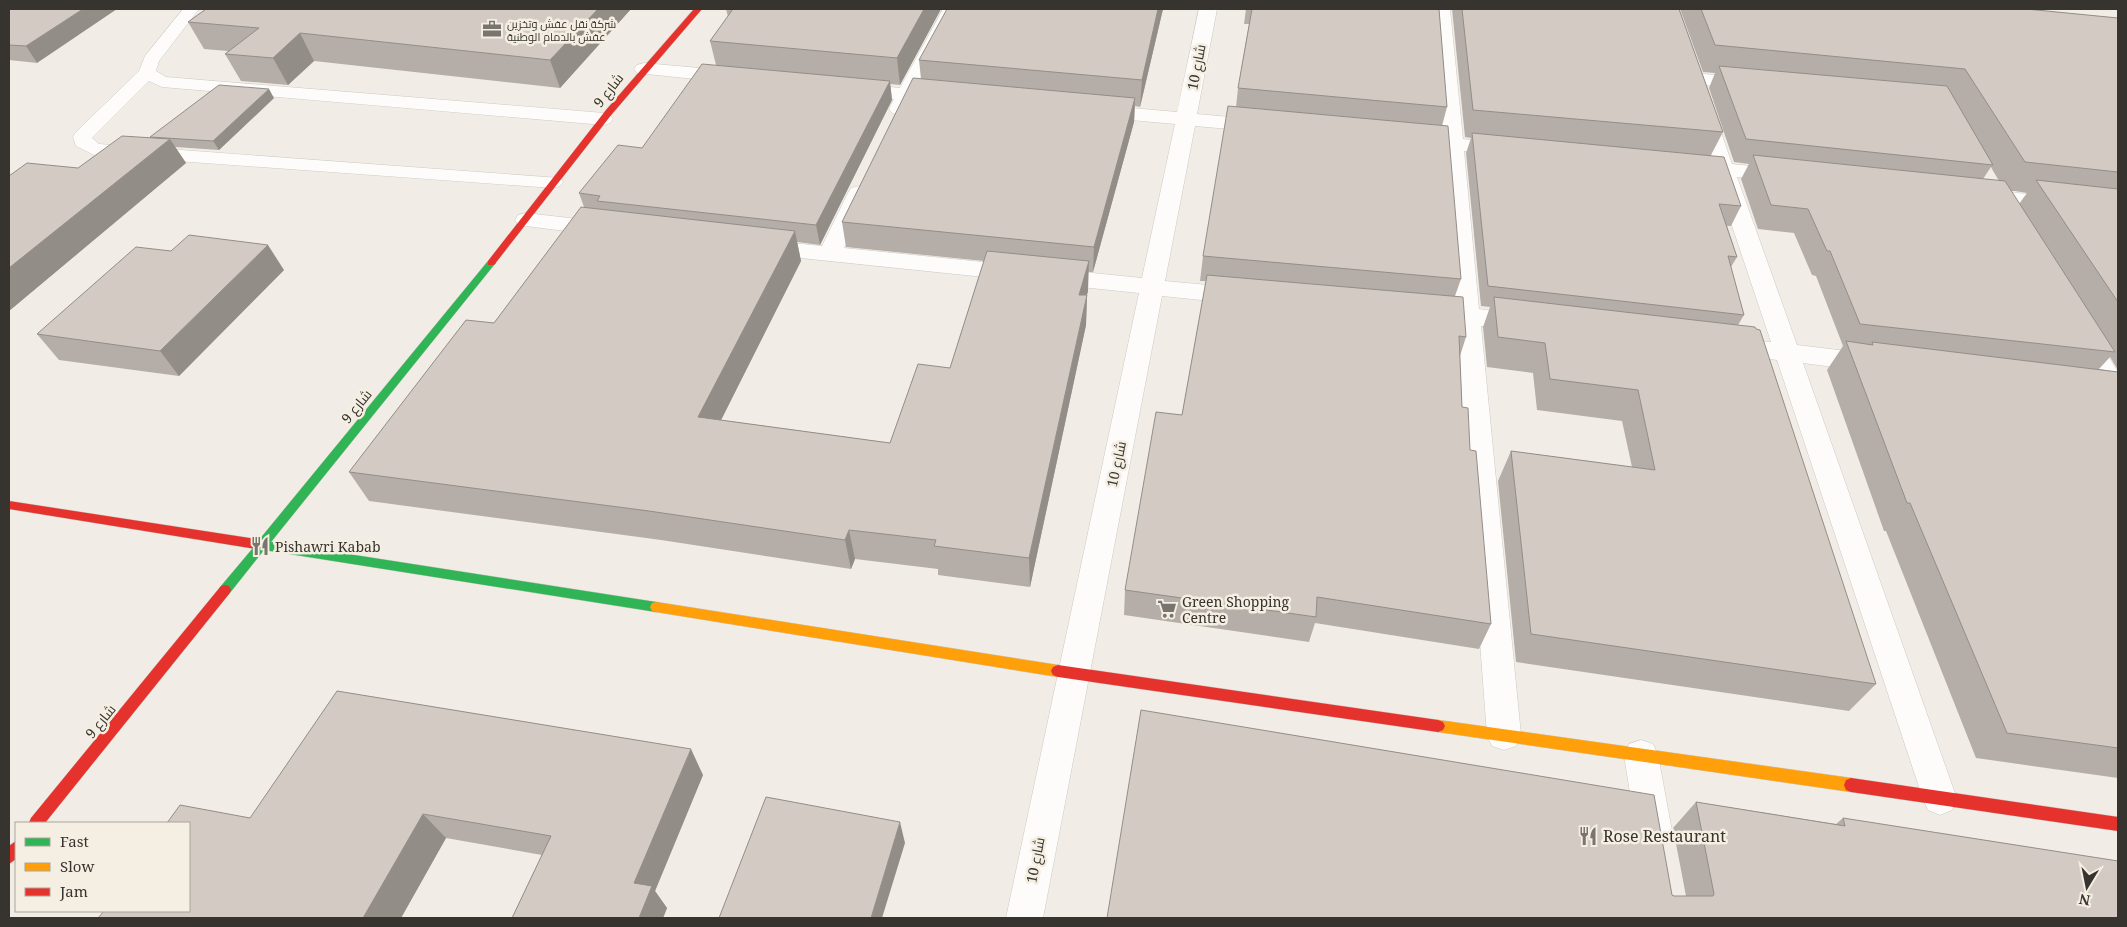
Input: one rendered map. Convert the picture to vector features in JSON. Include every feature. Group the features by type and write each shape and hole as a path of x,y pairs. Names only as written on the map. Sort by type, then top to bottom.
{"street":[{"name":"شارع 9","path":"37,822 526,220 553,182 644,69 698,9"},
{"path":"889,130 906,94 952,9"},
{"name":"شارع 10","path":"1024,918 1208,9"},
{"path":"1441,9 1466,315 1504,735"},
{"path":"1684,53 1940,799"},
{"path":"644,69 751,79"},
{"path":"1693,79 1773,86"},
{"path":"838,88 964,100"},
{"path":"1080,110 1285,128"},
{"path":"1393,138 1520,150"},
{"path":"1675,165 1801,177"},
{"path":"1983,174 2012,223"},
{"path":"829,255 868,175"},
{"path":"1957,194 2118,211"},
{"path":"526,220 624,232"},
{"path":"741,245 1260,298"},
{"path":"1408,310 1544,324"},
{"path":"2070,315 2118,392"},
{"path":"1709,344 1893,365"},
{"path":"2088,387 2118,392"},
{"path":"9,505 1073,673 2118,824"},
{"path":"1641,755 1660,861"}],"lane":[{"path":"191,9 152,60 147,73 82,137 84,142 94,150 553,182"},
{"path":"147,73 162,82 604,119"}],"building":[{"path":"9,9 83,9 26,46 9,45"},
{"path":"206,9 598,9 550,60 300,33 273,58 225,54 259,28 188,22"},
{"path":"733,9 924,9 897,58 710,41"},
{"path":"947,9 1158,9 1142,80 919,60"},
{"path":"1252,9 1439,9 1447,107 1238,88"},
{"path":"1462,9 1679,9 1723,132 1473,110"},
{"path":"1701,9 2026,9 2118,18 2118,172 2025,162 1965,69 1715,45"},
{"path":"702,64 890,81 816,225 597,201 600,196 579,193 618,145 642,148"},
{"path":"1719,66 1947,86 1993,165 1746,139"},
{"path":"913,78 1135,98 1094,247 842,222"},
{"path":"219,85 269,89 213,141 150,137"},
{"path":"1228,106 1448,126 1461,279 1203,256"},
{"path":"1472,133 1724,157 1741,206 1719,204 1737,257 1728,256 1744,315 1488,286"},
{"path":"122,136 170,139 9,268 9,176 27,163 78,168"},
{"path":"1753,155 2005,181 2115,352 1860,324 1830,251 1827,251 1808,209 1771,205"},
{"path":"2036,180 2118,189 2118,302"},
{"path":"581,207 795,231 698,417 890,443 918,364 950,368 987,251 1089,261 1079,295 1087,295 1029,558 934,546 936,540 849,530 845,540 649,511 349,472 466,320 494,323"},
{"path":"189,235 268,245 160,351 37,334 136,247 171,251"},
{"path":"1207,275 1463,297 1466,337 1459,336 1462,407 1468,408 1470,450 1476,451 1491,624 1317,597 1316,617 1125,590 1156,412 1182,415"},
{"path":"1494,297 1755,327 1760,330 1876,684 1531,634 1511,451 1655,470 1638,390 1550,379 1545,343 1498,337"},
{"path":"1846,341 1873,345 1872,342 2118,372 2118,748 2007,733 1910,503 1907,503"},
{"path":"337,691 691,749 634,883 652,886 639,918 512,918 551,836 423,814 363,918 98,918 103,912 190,912 190,822 168,822 180,805 250,818"},
{"path":"1141,710 1654,795 1672,895 1674,896 1713,896 1714,894 1696,802 1845,826 1843,818 2118,861 2118,918 1107,918"},
{"path":"766,797 900,822 871,918 719,918"}],"traffic: fast":[{"path":"225,590 491,263"},
{"path":"256,544 656,607"}],"traffic: slow":[{"path":"656,607 1058,671"},
{"path":"1438,726 1851,785"}],"traffic: jam":[{"path":"491,263 609,112 698,9"},
{"path":"9,505 256,544"},
{"path":"37,822 225,590"},
{"path":"1058,671 1438,726"},
{"path":"1851,785 2118,824"},
{"path":"9,857 15,849"}],"place":[{"name":"شركة نقل عفش وتخزين عفش بالدمام الوطنية","path":"492,29"},
{"name":"Pishawri Kabab","path":"260,546"},
{"name":"Green Shopping Centre","path":"1167,609"},
{"name":"Rose Restaurant","path":"1588,836"}]}
